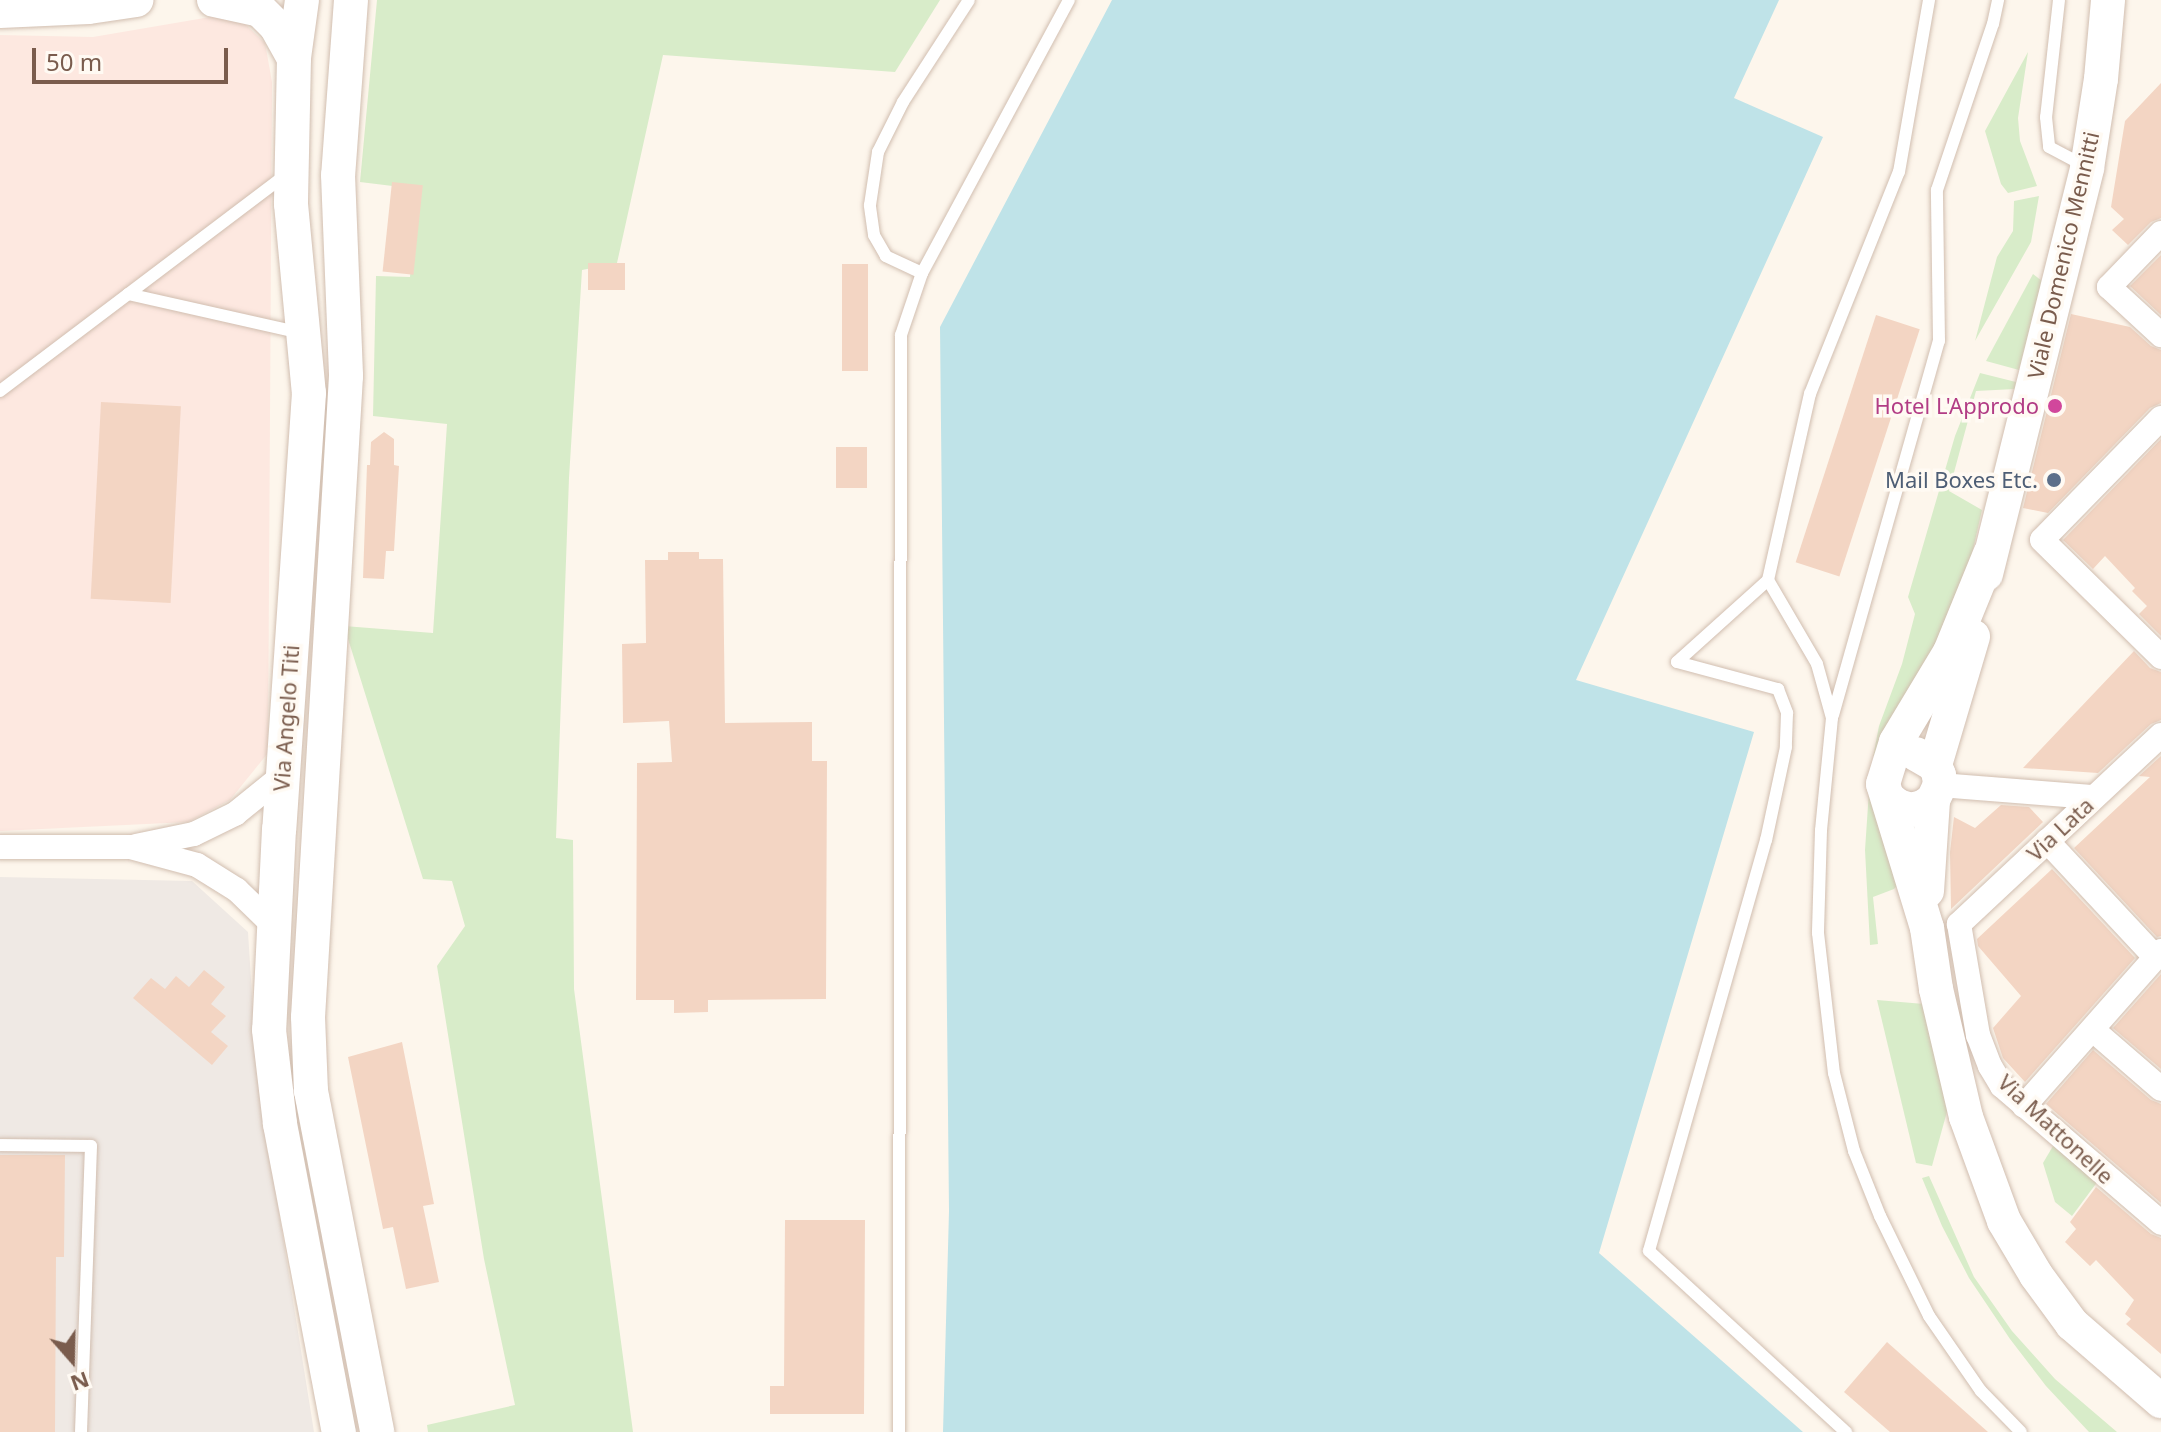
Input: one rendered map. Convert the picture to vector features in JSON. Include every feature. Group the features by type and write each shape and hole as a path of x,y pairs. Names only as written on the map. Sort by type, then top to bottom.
{"main road":[{"path":"0,11 89,7 136,0"},
{"path":"214,0 260,10 276,26 294,58"},
{"name":"Via Angelo Titi","path":"302,0 294,58 291,204 309,393 282,776 269,1030 280,1124 339,1432"},
{"name":"Via Angelo Titi","path":"351,0 338,175 346,376 308,1017 311,1091 377,1432"},
{"name":"Viale Domenico Mennitti","path":"2108,0 2101,79 2087,168 1990,554 1969,658 1944,726 1926,866 1943,926 1936,989 1966,1117 2004,1221 2036,1275 2072,1324 2161,1401"},
{"name":"Viale Domenico Mennitti","path":"1943,926 1887,783 1896,742 1950,652 1990,554"},
{"path":"1909,753 1924,756 1936,783 1910,810 1898,806 1887,783 1896,758 1909,753"}],"street":[{"path":"2161,233 2109,287 2161,335"},
{"path":"2161,418 2042,540 2161,657"},
{"name":"Via Lata","path":"1943,926 2047,841 2161,735"},
{"path":"0,847 130,847 194,834 235,814 282,776"},
{"path":"1936,783 2092,797"},
{"path":"2024,1106 2158,954 2047,841"},
{"path":"130,847 197,865 237,890 274,926"},
{"name":"Via Mattonelle","path":"1943,926 1978,1035 2002,1086 2161,1223"},
{"path":"2093,1030 2161,1089"}],"lane":[{"path":"922,273 886,256 874,235 870,205 878,152 903,102 969,0"},
{"path":"899,1432 901,335 922,273 1069,0"},
{"path":"1846,1432 1649,1251 1766,840 1786,747 1787,713 1778,689 1677,662 1768,580 1810,394 1899,172 1929,0"},
{"path":"1998,0 1993,24 1937,190 1939,341 1832,718 1821,830 1818,933 1834,1073 1854,1151 1880,1216 1929,1316 1981,1391 2021,1432"},
{"path":"2059,0 2046,117 2049,147 2087,168"},
{"path":"0,391 292,170"},
{"path":"128,294 304,333"},
{"path":"1768,580 1817,664 1832,718"},
{"path":"0,1145 91,1146 81,1432"}],"shaded area":[{"path":"222,15 243,22 265,43 272,82 268,753 230,800 188,822 0,831 0,35 93,37"},
{"path":"0,877 192,881 248,932 257,1075 314,1432 0,1432"}],"green space":[{"path":"377,0 940,0 895,72 663,55 617,263 582,270 569,478 556,838 573,840 574,989 633,1432 428,1432 427,1425 515,1405 484,1259 437,966 465,926 452,881 423,879 344,626 433,633 447,424 373,416 376,276 410,277 417,189 360,182"},
{"path":"2028,52 2018,118 2020,141 2037,186 2008,193 2001,184 1985,131"},
{"path":"2039,196 2031,242 1975,341 1997,257 2013,231 2014,201"},
{"path":"2033,274 2042,281 2019,370 1986,361"},
{"path":"1980,373 2016,382 2015,389 1976,391 1949,491 1982,510 1968,572 1914,693 1873,757 1879,726 1902,664 1915,614 1908,597 1955,436"},
{"path":"1870,776 1902,880 1894,889 1873,897 1878,944 1870,945 1865,850"},
{"path":"1877,1000 1924,1004 1948,1108 1932,1166 1916,1163"},
{"path":"2053,1146 2098,1181 2072,1216 2055,1202 2043,1163"},
{"path":"1929,1176 1974,1277 2012,1331 2055,1379 2117,1432 2089,1432 2046,1386 2010,1339 1969,1278 1942,1226 1922,1178"}],"water":[{"path":"1112,0 1779,0 1734,98 1823,137 1576,680 1754,732 1599,1253 1803,1432 943,1432 949,1211 940,327"}],"building":[{"path":"2161,83 2161,218 2151,222 2128,245 2112,230 2124,219 2111,207 2125,121"},
{"path":"392,182 423,185 413,275 383,272"},
{"path":"2161,255 2161,315 2130,286"},
{"path":"588,263 625,263 625,290 588,290"},
{"path":"842,264 868,264 868,371 842,371"},
{"path":"2071,314 2130,327 2151,346 2161,350 2161,403 2150,408 2048,513 2023,508"},
{"path":"1876,315 1920,329 1839,576 1796,562"},
{"path":"101,402 181,406 171,603 91,599"},
{"path":"384,432 394,439 394,465 399,466 394,551 386,551 384,579 363,578 367,465 370,465 371,442"},
{"path":"2161,439 2161,636 2139,614 2147,606 2132,591 2135,588 2105,556 2093,569 2063,540"},
{"path":"836,447 867,447 867,488 836,488"},
{"path":"668,552 699,552 699,559 723,559 725,723 812,722 812,761 827,761 826,999 708,1000 708,1012 674,1013 674,1000 636,1000 637,763 672,762 669,721 623,723 622,644 646,643 645,560 668,560"},
{"path":"2134,651 2150,668 2161,672 2161,720 2151,724 2098,773 2023,768"},
{"path":"2161,756 2161,936 2157,937 2074,848 2150,777 2139,776"},
{"path":"2001,805 2029,807 2043,822 1951,909 1950,852 1954,817 1975,828"},
{"path":"2052,869 2135,958 2025,1082 2003,1058 1993,1028 2021,996 1978,946 1977,939"},
{"path":"204,970 225,987 211,1004 226,1016 211,1032 228,1046 212,1065 133,998 151,978 165,989 176,976 189,987"},
{"path":"2161,974 2161,1069 2113,1028"},
{"path":"402,1042 434,1204 423,1206 439,1282 406,1289 393,1227 383,1229 348,1057"},
{"path":"2093,1050 2151,1100 2161,1104 2161,1203 2046,1104"},
{"path":"0,1155 65,1155 64,1257 56,1257 55,1432 0,1432"},
{"path":"2096,1187 2151,1234 2161,1238 2161,1354 2126,1324 2131,1319 2125,1314 2134,1300 2096,1260 2090,1266 2065,1242 2076,1229 2070,1222"},
{"path":"785,1220 865,1220 864,1414 770,1414 770,1386 784,1386"},
{"path":"1887,1342 1988,1432 1890,1432 1844,1392"}],"place":[{"name":"Hotel L'Approdo","path":"2055,406"},
{"name":"Mail Boxes Etc.","path":"2054,480"}]}
